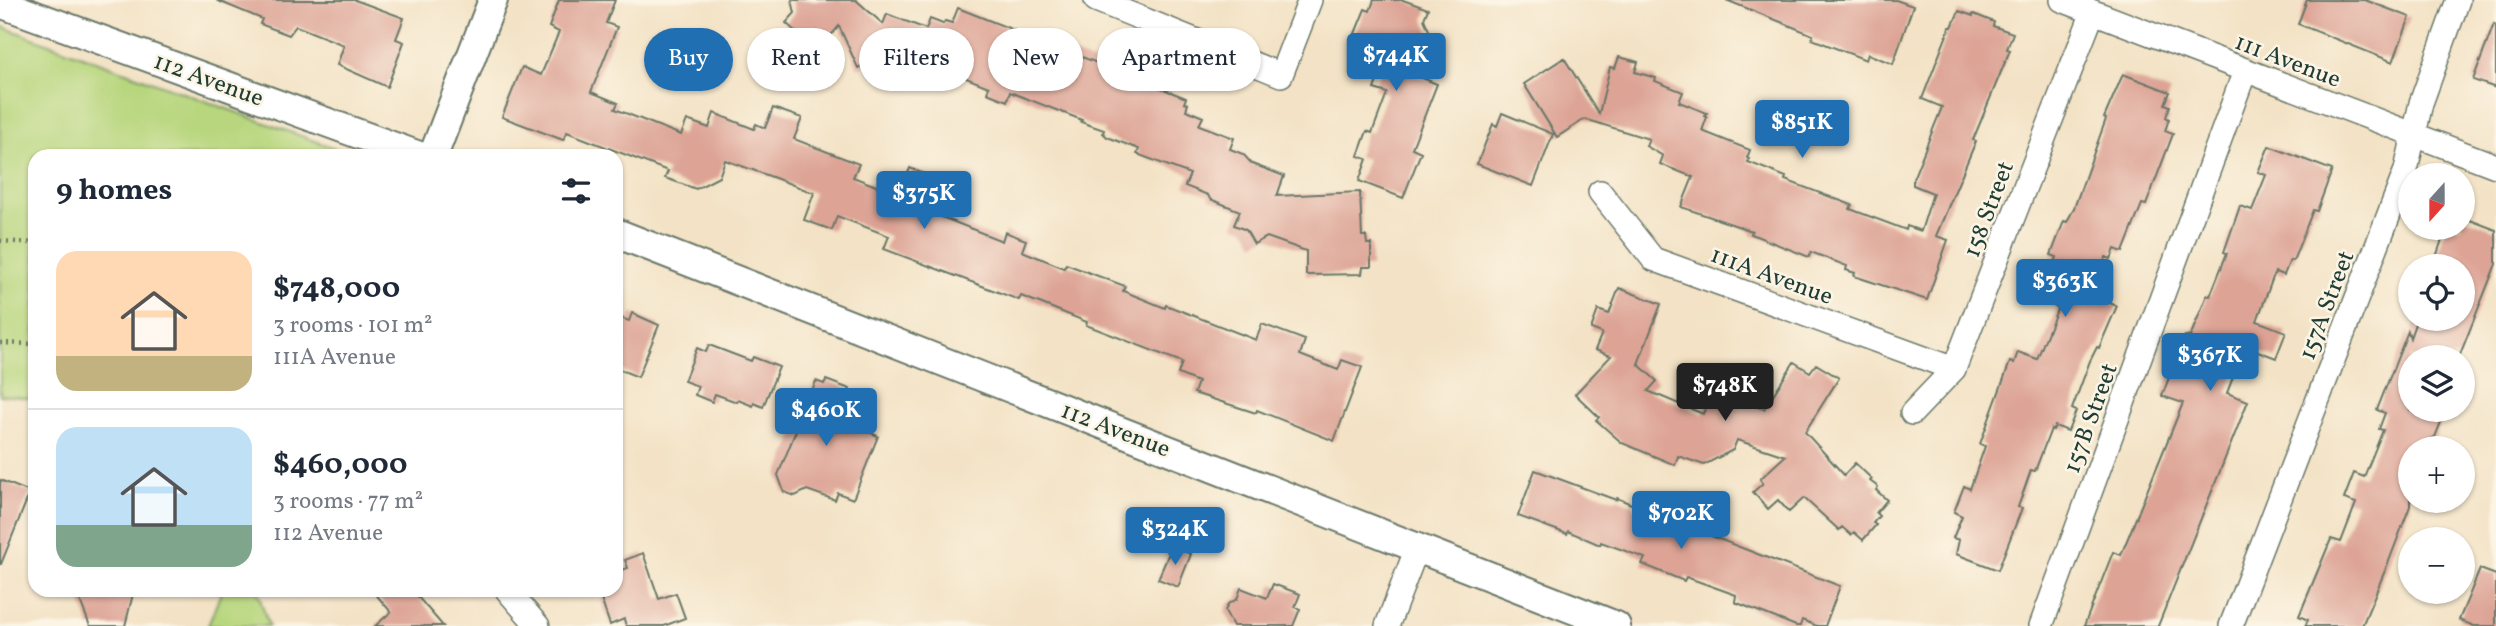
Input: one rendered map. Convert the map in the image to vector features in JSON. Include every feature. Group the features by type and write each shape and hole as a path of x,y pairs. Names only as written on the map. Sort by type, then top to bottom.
{"street":[{"path":"436,149 493,0"},
{"path":"1096,0 1281,75 1310,0"},
{"name":"111 Avenue","path":"2062,0 2496,166"},
{"name":"157A Street","path":"2231,626 2406,170 2421,103 2458,0"},
{"name":"112 Avenue","path":"0,3 400,149"},
{"name":"158 Street","path":"1912,413 1954,369 2093,12"},
{"name":"157B Street","path":"2041,626 2245,71"},
{"name":"111A Avenue","path":"1600,192 1653,259 1954,369"},
{"name":"112 Avenue","path":"623,236 1616,626"},
{"path":"1387,626 1418,548"},
{"path":"513,597 538,626"}],"path":[{"path":"0,241 28,243"},
{"path":"0,343 28,344"}],"green space":[{"path":"0,26 337,149 28,149 28,398 0,395"},
{"path":"219,597 259,597 269,626 208,626"}],"building":[{"path":"216,0 355,0 404,18 396,39 404,42 387,87 337,65 344,45 296,26 289,35 260,24 262,19"},
{"path":"559,0 615,0 606,23 617,27 591,92 618,103 615,109 681,135 687,120 709,128 714,113 754,129 756,124 765,128 773,108 802,118 794,139 859,164 853,177 899,195 910,168 934,178 922,209 924,210 1002,241 1005,232 1026,240 1022,251 1064,268 1066,264 1125,286 1123,291 1165,308 1166,305 1256,340 1262,324 1305,340 1300,355 1338,370 1342,360 1362,367 1334,441 1257,410 1256,413 1194,393 1198,382 1178,374 1182,362 1086,325 1087,322 1021,296 1019,300 884,249 889,236 837,216 832,230 804,220 814,193 725,160 719,177 696,189 665,178 668,171 623,154 623,149 611,149 567,132 563,140 502,117 522,67 541,75 559,32 549,27"},
{"path":"792,0 856,0 883,24 887,14 923,28 859,28 858,68 845,39 845,28 792,28 786,23 795,13"},
{"path":"1374,0 1403,0 1428,9 1424,19 1431,35 1415,75 1437,84 1412,148 1421,152 1403,198 1359,181 1367,159 1358,156 1367,131 1372,133 1387,93 1374,89 1389,49 1354,36 1365,9 1370,11"},
{"path":"1726,0 1896,0 1913,6 1893,64 1868,54 1866,60 1812,39 1813,35"},
{"path":"2307,0 2365,0 2410,17 2393,62 2298,24"},
{"path":"958,8 1009,28 988,28 988,87 974,81 974,28 926,28 930,19 943,24 945,21 952,23"},
{"path":"1959,11 1994,22 1993,26 2013,33 2007,49 2010,50 1973,140 1976,141 1936,236 1948,240 1927,300 1854,276 1855,273 1846,270 1847,266 1811,252 1809,257 1751,234 1752,231 1681,207 1693,177 1660,164 1663,156 1646,146 1649,139 1585,119 1557,137 1524,84 1564,58 1599,114 1610,67 1615,68 1619,57 1638,62 1635,72 1656,78 1655,81 1683,92 1679,102 1707,113 1702,131 1750,150 1748,162 1786,177 1785,180 1852,205 1850,209 1906,230 1907,226 1921,231 1933,193 1913,185 1913,179 1942,107 1922,99"},
{"path":"2494,24 2496,25 2496,88 2473,80"},
{"path":"1083,57 1097,63 1097,91 1168,91 1186,98 1186,110 1203,117 1199,125 1234,138 1230,149 1243,154 1252,164 1284,176 1277,196 1360,192 1362,236 1366,236 1367,244 1371,244 1371,267 1363,267 1362,274 1306,275 1306,251 1267,237 1254,244 1246,230 1234,225 1240,211 1185,186 1190,174 1137,154 1139,149 1107,137 1103,133 1104,130 1081,122 1082,120 1010,92 1007,101 987,93 988,90 1083,91"},
{"path":"2123,74 2170,92 2165,104 2170,106 2165,131 2173,134 2146,205 2142,204 2123,252 2115,249 2111,259 2106,257 2091,295 2117,306 2099,348 2097,347 2090,361 2072,409 2076,411 2068,431 2055,426 2051,429 2035,471 2031,470 2018,507 2022,508 1998,570 1956,554 1959,540 1953,538 1962,516 1954,512 1964,486 1970,489 1985,446 1980,444 2010,362 2014,363 2018,352 2037,359 2058,307 2040,299 2057,257 2051,255 2064,221 2067,222 2074,208 2106,119 2104,118"},
{"path":"1502,113 1553,134 1533,186 1477,164 1493,124 1497,126"},
{"path":"2269,146 2332,170 2317,211 2313,210 2293,261 2290,260 2284,275 2275,272 2257,321 2286,332 2276,358 2245,346 2227,393 2248,401 2158,626 2084,626 2113,552 2121,555 2183,403 2162,396 2185,336 2190,337 2207,295 2210,296 2227,253 2224,252 2240,206 2252,210 2266,175 2258,172"},
{"path":"2475,222 2496,230 2496,264 2475,317 2475,254 2437,254 2442,240 2475,240"},
{"path":"1619,288 1661,304 1638,364 1657,381 1648,391 1703,414 1712,393 1764,409 1794,362 1810,372 1816,364 1839,378 1805,432 1844,475 1855,463 1872,479 1870,481 1878,487 1876,490 1887,500 1876,513 1879,516 1873,523 1876,525 1863,540 1842,527 1839,530 1804,498 1789,512 1778,500 1768,509 1753,492 1763,483 1760,479 1785,456 1737,440 1733,450 1704,465 1678,456 1675,465 1622,443 1596,420 1599,417 1575,394 1611,356 1595,350 1602,333 1591,329 1598,310 1609,314"},
{"path":"632,313 659,325 638,377 623,371 623,319 629,321"},
{"path":"2408,331 2410,338 2412,331 2469,331 2464,345 2403,345"},
{"path":"709,345 751,361 753,357 779,367 763,407 715,394 712,402 695,395 698,386 684,381 697,348 706,352"},
{"path":"2398,356 2398,422 2441,422 2435,436 2398,436 2398,513 2407,513 2402,527 2398,527 2398,537 2362,626 2305,626 2308,620 2299,616 2331,539 2341,542 2356,503 2344,499 2354,473 2364,477 2383,430 2379,429 2385,413 2377,410"},
{"path":"826,380 850,389 850,396 840,420 878,436 853,499 838,493 835,500 807,490 795,496 784,492 778,475 816,381 824,384"},
{"path":"1535,470 1616,500 1617,498 1634,505 1633,508 1690,531 1706,526 1705,530 1707,528 1711,536 1840,586 1825,626 1802,620 1800,626 1796,626 1735,602 1736,595 1686,577 1684,581 1642,564 1645,558 1518,516"},
{"path":"0,480 28,491 28,497 0,564"},
{"path":"1172,546 1191,554 1178,587 1158,579"},
{"path":"643,553 659,599 676,593 685,618 664,626 626,626 624,619 610,625 601,599 623,597 623,570 628,568 625,560"},
{"path":"2480,569 2496,575 2496,626 2474,626 2459,620 2466,604 2475,604 2475,581"},
{"path":"1273,584 1300,594 1295,607 1300,609 1293,626 1233,626 1225,611 1228,604 1237,599 1241,588 1267,598"},
{"path":"79,597 132,597 125,626 90,626"},
{"path":"378,597 418,597 443,626 375,626 391,612"}]}
